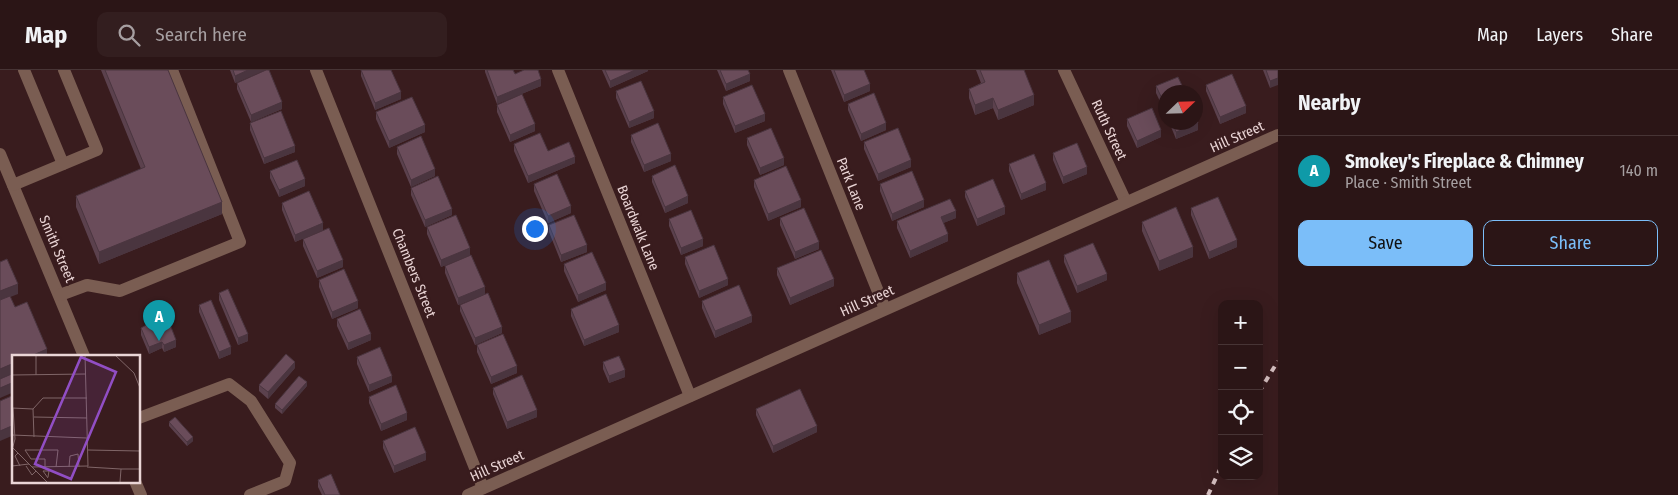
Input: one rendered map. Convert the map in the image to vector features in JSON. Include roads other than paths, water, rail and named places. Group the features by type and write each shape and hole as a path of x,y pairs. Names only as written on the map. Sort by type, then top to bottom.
{"street":[{"path":"24,70 62,164"},
{"path":"13,185 97,150 64,70"},
{"path":"60,295 87,285 120,291 240,242 172,70"},
{"name":"Chambers Street","path":"316,70 484,488"},
{"name":"Boardwalk Lane","path":"558,70 690,396"},
{"name":"Park Lane","path":"789,70 885,310"},
{"name":"Ruth Street","path":"1064,70 1126,202"},
{"name":"Hill Street","path":"468,495 1278,135"},
{"name":"Smith Street","path":"0,154 84,355"},
{"path":"140,418 230,384 251,401 290,463 285,481 250,495"},
{"path":"135,482 141,495"}],"railway":[{"path":"1260,390 1278,361"},
{"path":"1208,495 1218,474"}],"place":[{"name":"Smokey's Fireplace & Chimney","path":"159,341"}]}
